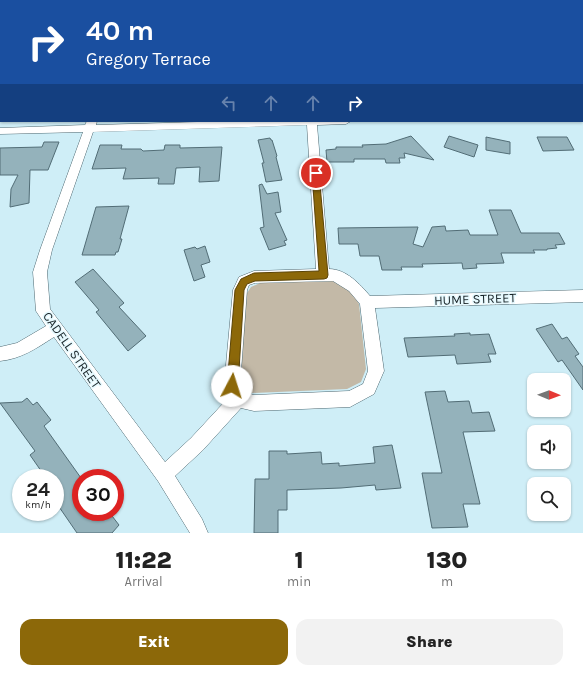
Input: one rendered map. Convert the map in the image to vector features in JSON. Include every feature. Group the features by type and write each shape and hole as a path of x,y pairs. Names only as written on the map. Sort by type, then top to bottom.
{"street":[{"path":"0,131 91,125 312,122 324,275"},
{"name":"CADELL STREET","path":"91,125 46,250 40,272 43,311 164,475 196,525 199,533"},
{"path":"334,275 354,287 367,302 376,371 369,389 350,400 254,403 238,399 232,386 240,290 244,282 254,277 334,275"},
{"name":"HUME STREET","path":"367,302 583,296"},
{"path":"0,354 10,354 22,350 55,328"},
{"path":"164,475 197,444 238,399"}],"shaded area":[{"path":"333,281 352,292 359,304 366,369 361,382 347,389 252,393 244,389 241,382 245,296 251,287 260,283"}],"building":[{"path":"411,136 434,160 404,153 405,158 399,158 400,163 386,163 385,159 354,159 354,162 327,162 326,150 336,149 336,147 363,147 362,145 386,144"},
{"path":"449,136 478,145 474,157 444,147"},
{"path":"486,137 510,142 510,154 486,150"},
{"path":"537,137 567,137 574,150 543,151"},
{"path":"270,138 277,156 282,180 266,182 262,163 264,163 258,140"},
{"path":"44,142 59,142 48,170 30,170 29,203 10,207 11,189 18,175 0,175 0,148 42,147"},
{"path":"100,145 122,145 121,149 141,149 143,151 164,150 165,145 180,145 180,148 222,147 219,181 199,182 200,167 176,168 174,184 158,184 159,178 123,179 126,168 92,169"},
{"path":"262,184 267,194 278,192 281,212 275,213 287,240 284,241 286,245 269,250 260,228 264,227 259,185"},
{"path":"129,206 118,252 116,252 115,255 82,255 96,207"},
{"path":"489,210 511,210 521,233 559,233 565,244 555,245 557,248 547,250 533,250 535,253 501,253 504,263 476,264 477,268 463,269 462,263 422,264 423,267 401,267 402,270 382,270 379,256 360,256 358,244 339,244 338,228 418,227 413,244 423,247 432,227 445,226 446,231 468,230 470,235 498,235"},
{"path":"205,246 210,262 201,265 205,277 194,281 184,250 195,247 197,249"},
{"path":"93,269 124,303 119,307 146,336 128,351 96,312 99,310 75,282"},
{"path":"552,324 562,339 567,337 579,354 575,356 583,367 583,390 562,360 558,362 536,329"},
{"path":"470,333 470,335 489,334 496,354 488,354 491,362 457,364 455,355 408,357 404,338 455,336 454,334"},
{"path":"445,391 448,402 469,401 472,413 489,412 495,431 463,432 480,504 463,504 468,527 432,528 422,473 442,473 425,392"},
{"path":"27,398 33,405 37,402 51,420 44,426 75,469 72,469 72,521 116,521 119,525 112,533 77,533 64,514 64,469 40,469 30,455 35,451 0,403 22,402"},
{"path":"392,445 401,488 376,490 375,485 287,490 287,510 278,510 278,533 254,533 255,479 269,479 269,451 287,451 287,454 321,452 322,464 339,463 339,466 375,463 373,447"}],"route":[{"path":"232,386 240,290 244,282 254,277 324,275 316,173"}]}
